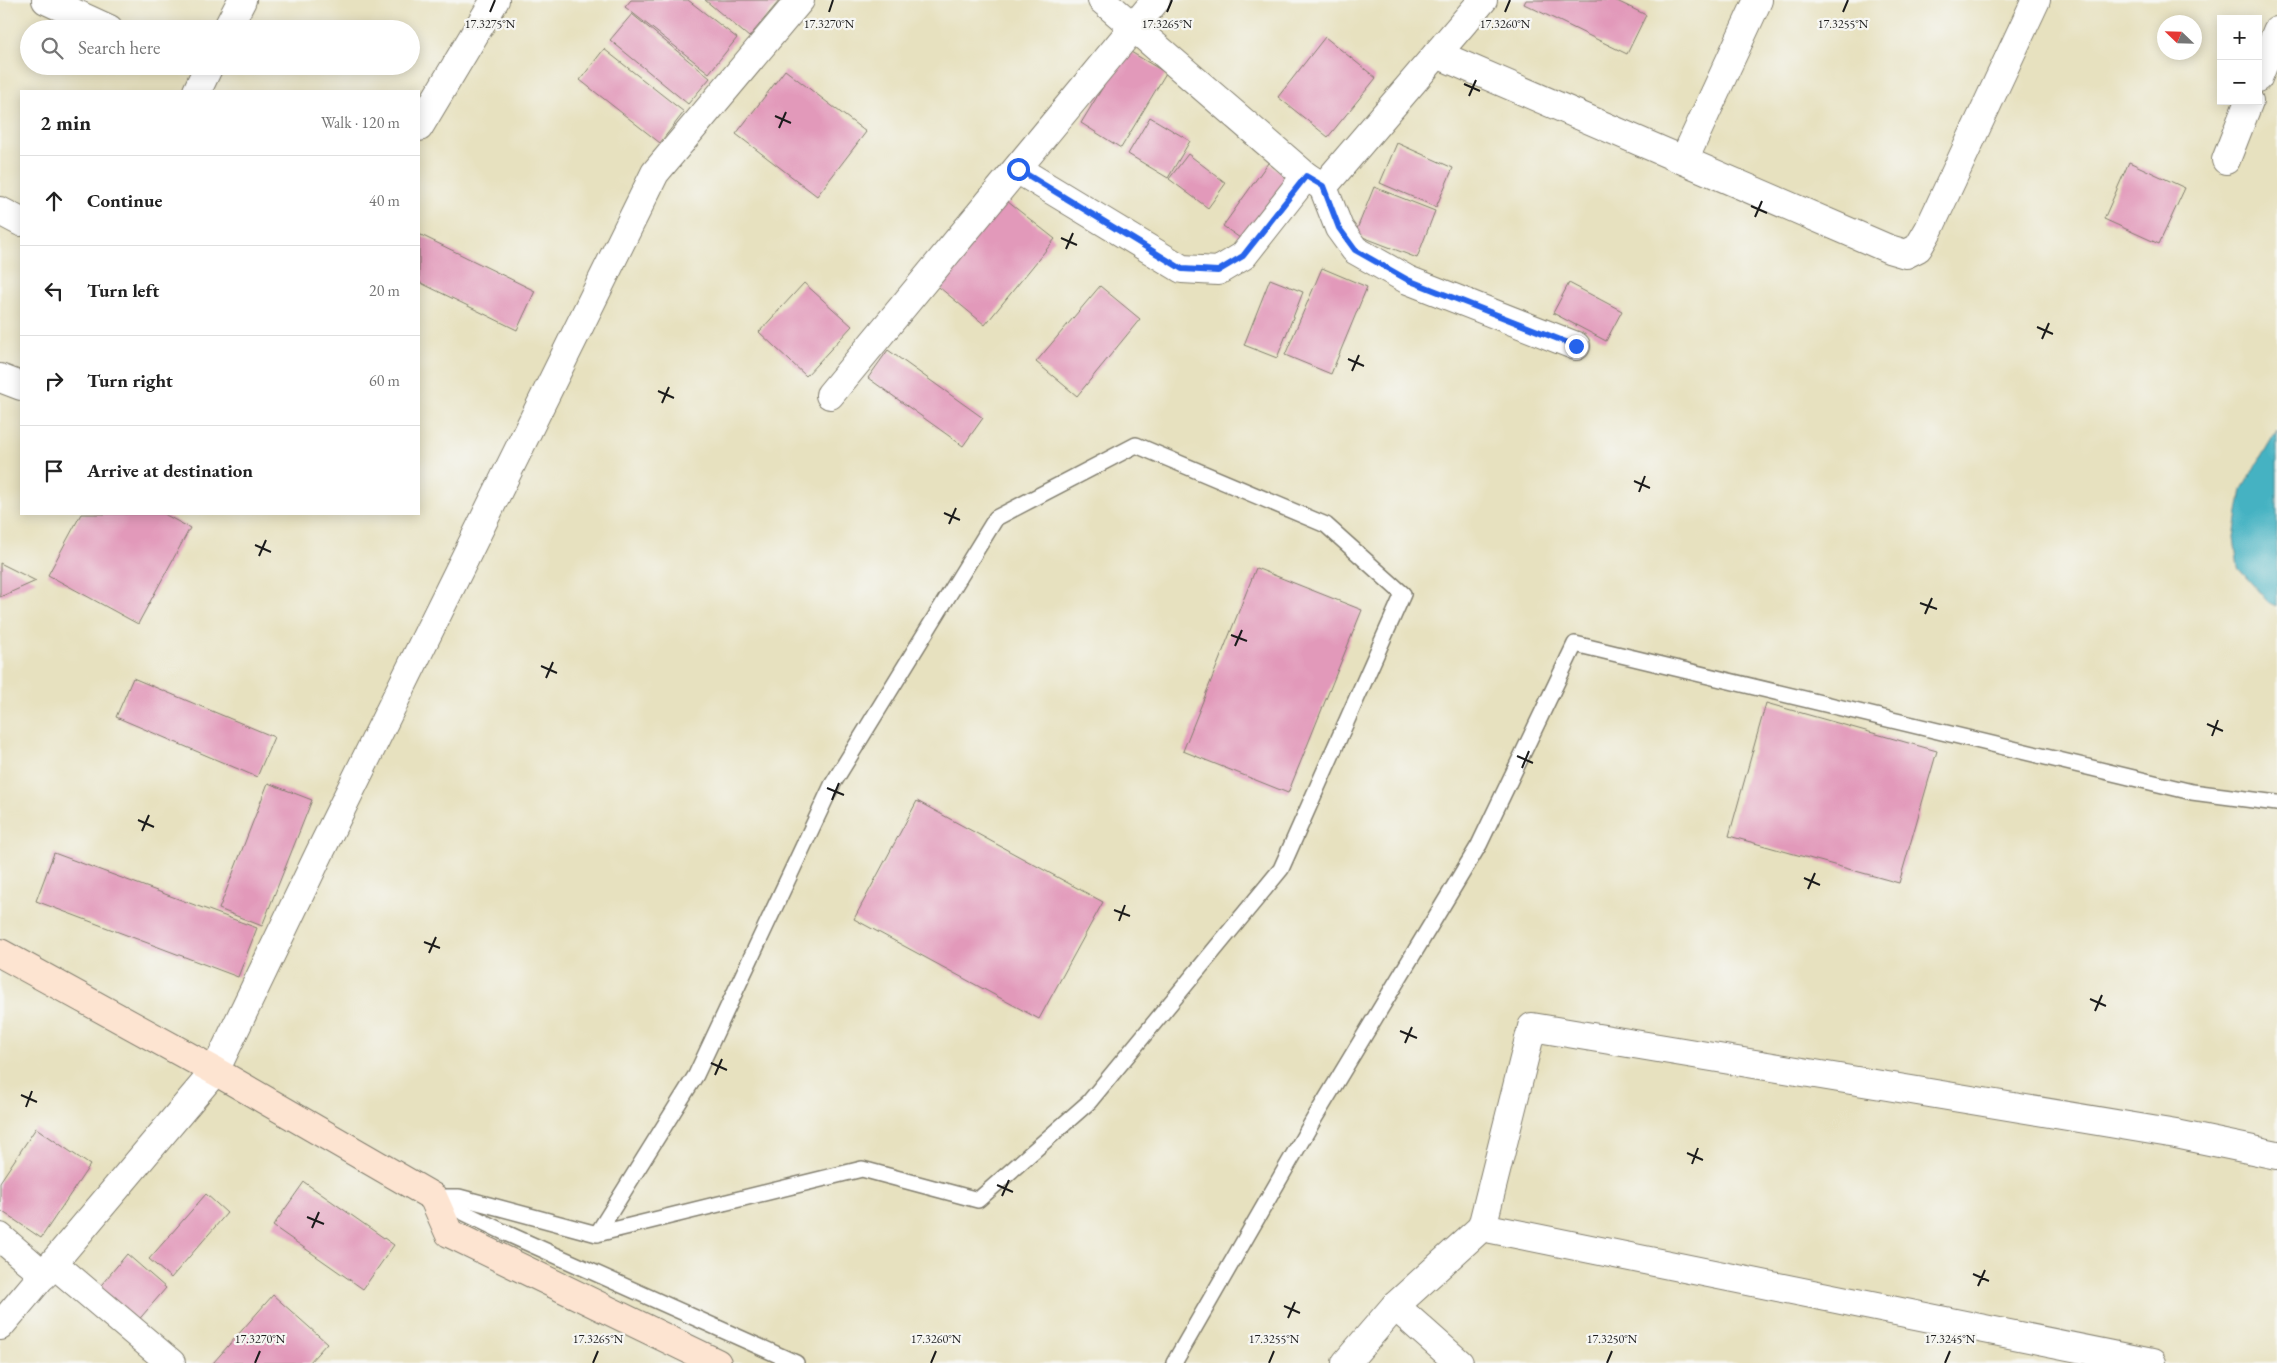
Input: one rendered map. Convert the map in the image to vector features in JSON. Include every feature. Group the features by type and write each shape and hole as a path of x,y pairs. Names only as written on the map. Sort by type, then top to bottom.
{"street":[{"path":"46,0 89,20"},
{"path":"232,20 242,0"},
{"path":"420,125 495,0"},
{"path":"0,1326 215,1071 321,850 654,173 800,0"},
{"path":"1102,0 1314,181 1339,228 1355,250 1408,280 1576,346"},
{"path":"830,395 1156,0"},
{"path":"1018,169 1182,269 1218,271 1243,256 1437,54 1483,0"},
{"path":"1684,160 1758,0"},
{"path":"1437,54 1889,249 1906,254 1918,248 1929,229 2036,0"},
{"path":"2262,68 2277,30"},
{"path":"2226,160 2247,105"},
{"path":"0,211 20,221"},
{"path":"0,378 20,386"},
{"path":"0,953 215,1071 433,1197 449,1233 717,1363"},
{"path":"1346,1363 1395,1306 1482,1227 1532,1026 2176,1134 2277,1155"},
{"path":"1482,1227 2138,1361"},
{"path":"0,1237 49,1269 172,1363"},
{"path":"1395,1306 1459,1363"}],"lane":[{"path":"433,1197 459,1197 597,1234 862,1169 978,1200 1089,1102 1280,869 1403,594 1326,526 1136,445 996,518 832,785 696,1075 597,1234"},
{"path":"1174,1363 1314,1119 1479,845 1575,644 2192,792 2277,803"},
{"path":"433,1197 454,1209 542,1250 796,1363"}],"water":[{"path":"2277,430 2277,606 2268,602 2238,568 2234,537 2242,489"}],"building":[{"path":"631,0 688,0 737,38 709,73 625,7"},
{"path":"705,0 780,0 749,37"},
{"path":"1526,0 1615,0 1646,15 1627,54 1524,4"},
{"path":"632,14 710,78 688,104 610,40"},
{"path":"1325,37 1376,78 1328,137 1278,97"},
{"path":"604,49 684,112 660,143 580,80"},
{"path":"1126,49 1166,73 1121,148 1081,123"},
{"path":"785,70 866,132 817,196 736,134"},
{"path":"1150,117 1190,141 1168,178 1128,154"},
{"path":"1397,143 1453,168 1436,207 1380,183"},
{"path":"1188,154 1226,183 1208,208 1169,179"},
{"path":"2129,162 2185,188 2159,244 2104,219"},
{"path":"1268,163 1292,180 1247,243 1223,226"},
{"path":"1374,187 1435,211 1417,258 1355,234"},
{"path":"1003,198 1055,239 985,325 934,283"},
{"path":"420,234 535,291 517,330 420,282"},
{"path":"1322,268 1367,287 1331,374 1285,355"},
{"path":"1270,279 1303,292 1277,358 1244,345"},
{"path":"804,283 852,326 806,376 759,332"},
{"path":"1569,283 1622,311 1606,341 1553,313"},
{"path":"1100,286 1140,319 1077,396 1036,362"},
{"path":"888,350 983,418 963,446 868,378"},
{"path":"80,515 166,515 190,528 138,624 48,575"},
{"path":"0,563 36,581 0,597"},
{"path":"1256,568 1362,610 1288,793 1183,751"},
{"path":"133,678 274,737 257,777 116,717"},
{"path":"1766,703 1937,751 1899,883 1729,836"},
{"path":"268,783 312,800 262,926 219,909"},
{"path":"917,801 1103,902 1039,1019 854,919"},
{"path":"54,853 257,928 238,977 36,901"},
{"path":"36,1128 90,1165 41,1238 0,1210 0,1182"},
{"path":"304,1182 394,1245 363,1289 273,1226"},
{"path":"206,1194 227,1213 171,1278 149,1259"},
{"path":"127,1254 166,1288 136,1323 97,1290"},
{"path":"273,1295 327,1343 309,1363 213,1363"}],"route":[{"path":"1018,169 1182,269 1218,271 1243,256 1306,176 1323,186 1339,228 1355,250 1408,280 1576,346"}]}
